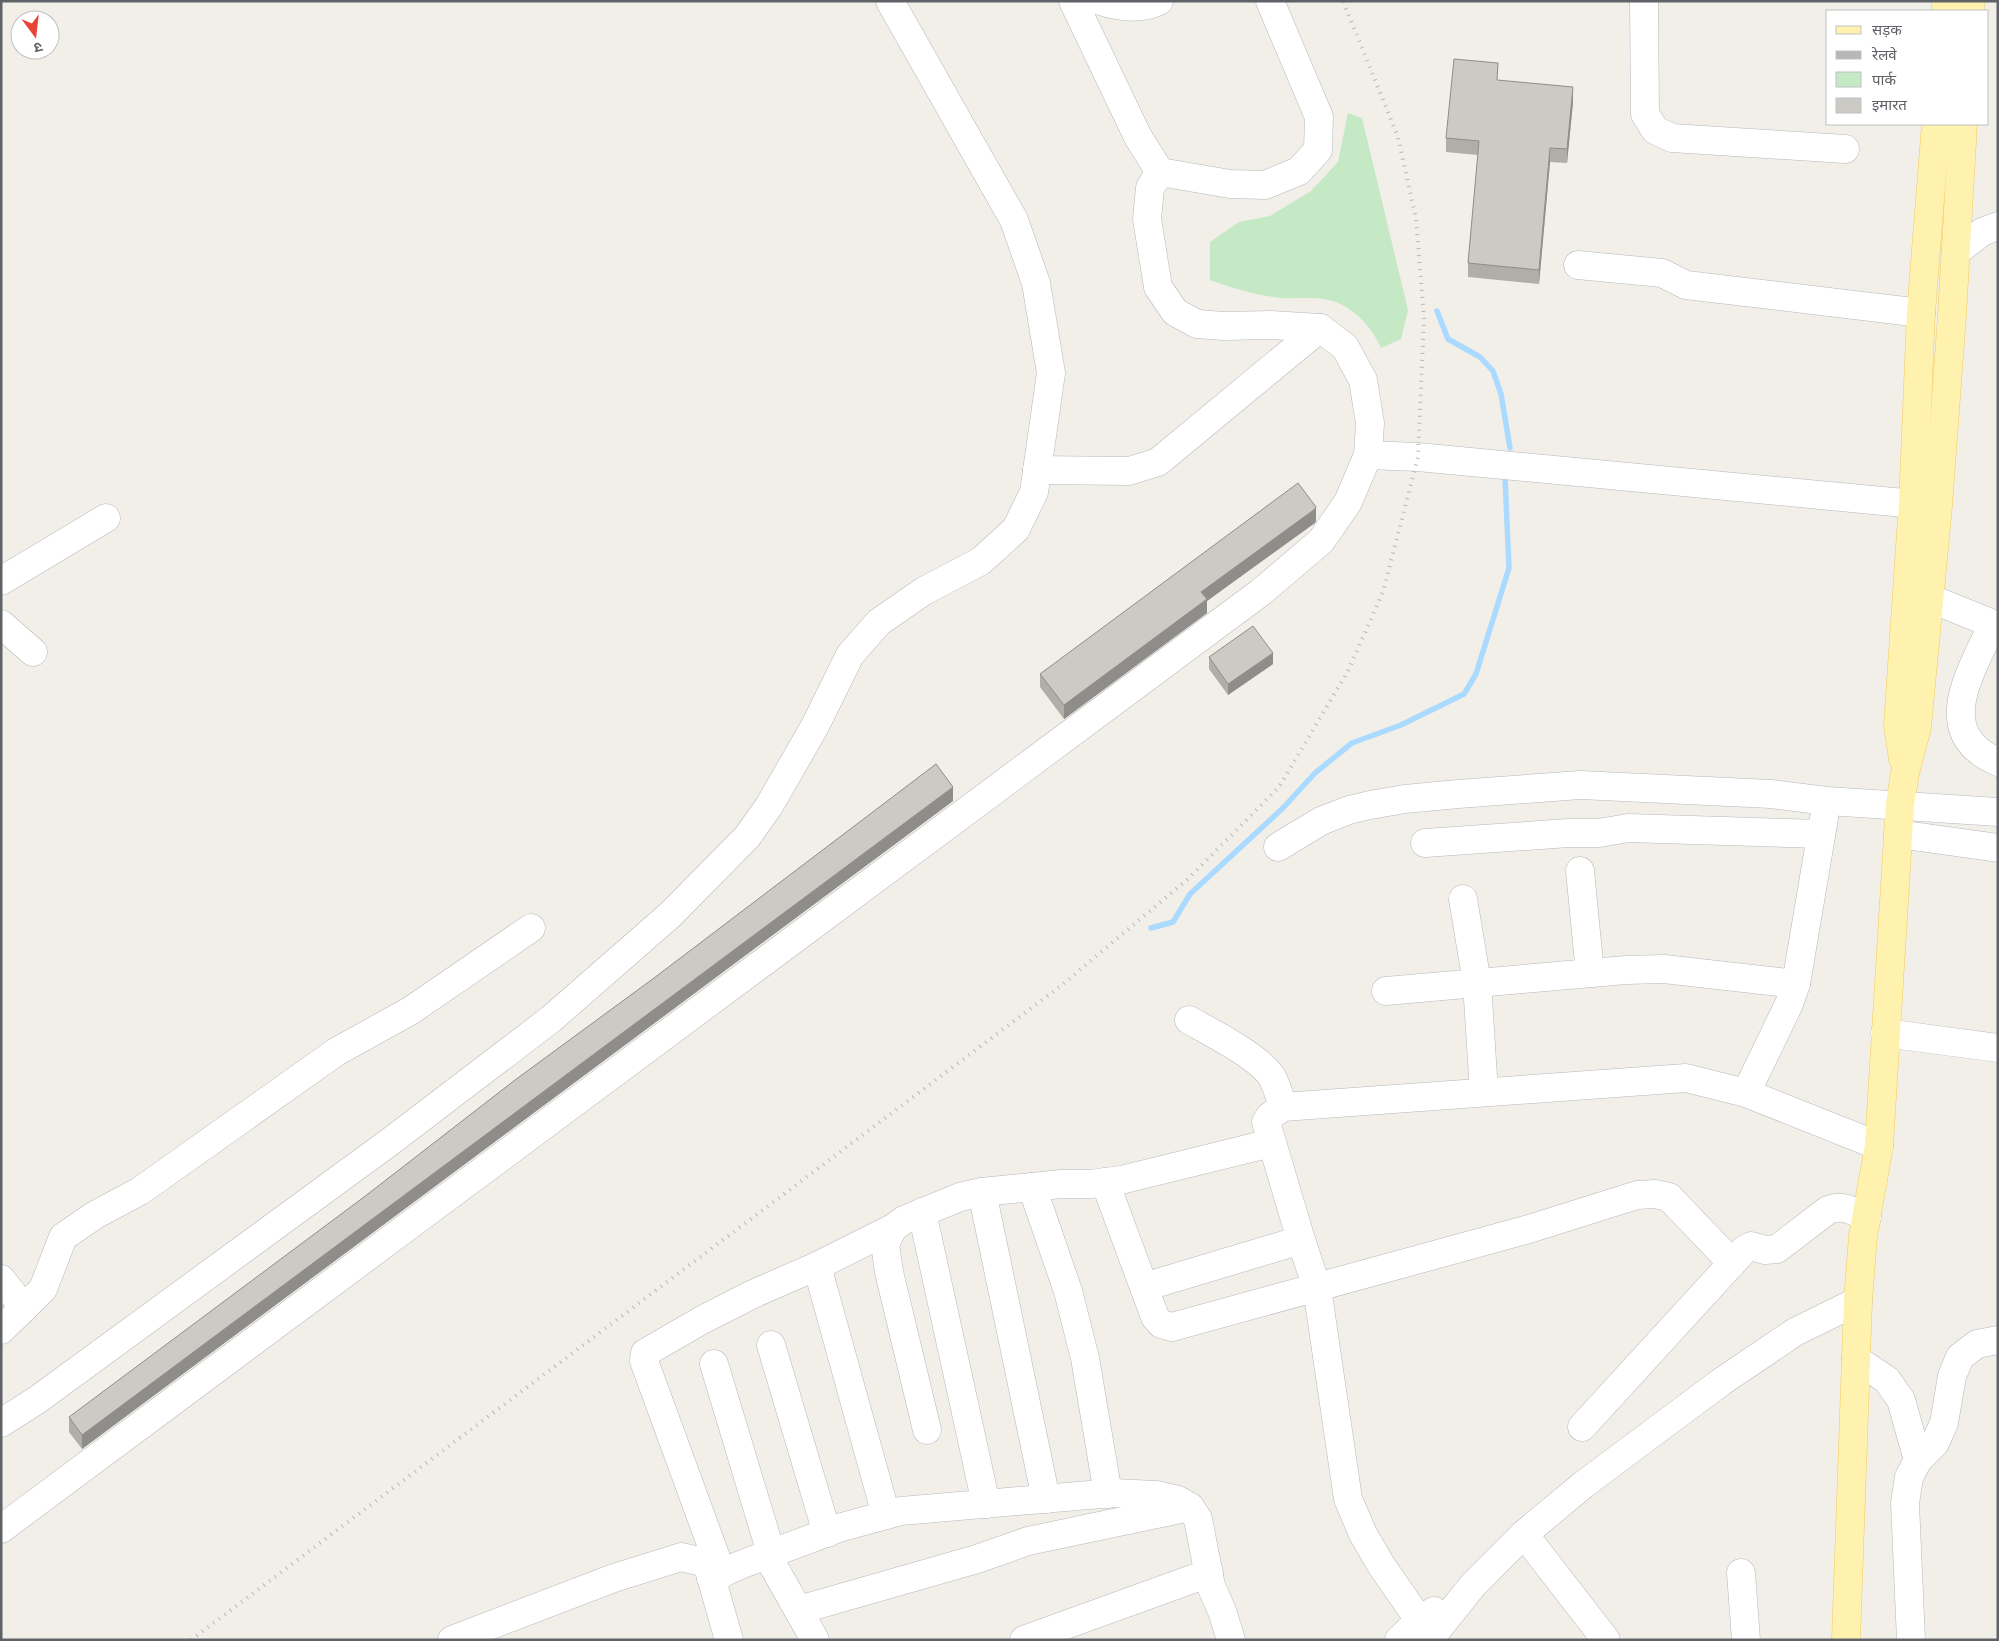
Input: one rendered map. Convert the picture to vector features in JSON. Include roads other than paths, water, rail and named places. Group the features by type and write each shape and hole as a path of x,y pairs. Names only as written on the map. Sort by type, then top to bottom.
{"main road":[{"path":"1846,1640 1858,1301 1867,1217 1879,1146 1900,804 1905,773 1917,727 1929,598 1920,313 1936,125"},
{"path":"1905,773 1898,725 1956,252 1963,125"}],"street":[{"path":"1,1423 37,1400 399,1135 551,1019 670,915 747,837 768,806 815,726 850,655 879,622 924,591 981,561 1016,529 1034,492 1051,373 1036,283 1014,220 890,1"},
{"path":"1073,1 1113,81 1138,137 1160,172 1230,184 1265,185 1298,171 1318,150 1319,117 1270,1"},
{"path":"1100,1 1120,7 1152,4 1160,1"},
{"path":"1644,1 1645,114 1655,130 1672,138 1845,149"},
{"path":"1,1529 1261,592 1321,541 1348,502 1368,455 1370,423 1363,380 1345,347 1320,328 1197,324 1174,312 1158,287 1147,219 1150,188 1160,172"},
{"path":"1956,252 1982,232 1998,226"},
{"path":"1578,265 1662,273 1686,285 1920,313"},
{"path":"1038,470 1129,471 1144,468 1158,462 1320,328"},
{"path":"1368,455 1483,463 1925,505"},
{"path":"1,581 106,518"},
{"path":"1929,598 1995,625 1971,672 1960,706 1962,728 1972,744 1998,762"},
{"path":"1,624 33,652"},
{"path":"1278,847 1322,821 1349,810 1405,799 1580,785 1771,794 1826,800 1998,812"},
{"path":"1746,1093 1789,1004 1796,984 1826,800"},
{"path":"1425,843 1570,833 1599,833 1628,828 1821,834"},
{"path":"1898,834 1998,848"},
{"path":"1580,871 1590,973"},
{"path":"1463,900 1477,983 1484,1092"},
{"path":"1,1330 43,1289 63,1236 95,1215 140,1191 336,1052 410,1011 531,928"},
{"path":"1386,991 1626,970 1664,969 1796,984"},
{"path":"1189,1020 1236,1047 1261,1066 1272,1078 1283,1107"},
{"path":"1886,1033 1998,1048"},
{"path":"1429,1634 1381,1565 1363,1534 1348,1498 1317,1288 1271,1142 1266,1122 1270,1116 1283,1107 1686,1078 1746,1093 1879,1146"},
{"path":"729,1640 717,1576 644,1361 645,1353 702,1320 817,1266 893,1228 904,1220 960,1197 982,1192 1121,1180 1271,1142"},
{"path":"1105,1182 1155,1317 1161,1324 1172,1327 1529,1229 1637,1195 1655,1194 1669,1197 1732,1263"},
{"path":"1032,1187 1068,1291 1085,1358 1108,1494"},
{"path":"982,1192 1046,1499"},
{"path":"1582,1427 1732,1263 1751,1246 1765,1250 1777,1249 1828,1210 1835,1208 1842,1207 1867,1217"},
{"path":"922,1212 986,1504"},
{"path":"893,1228 885,1244 889,1272 927,1430"},
{"path":"1144,1287 1301,1240"},
{"path":"817,1266 886,1515"},
{"path":"1,1279 24,1308"},
{"path":"1399,1640 1429,1634 1473,1585 1524,1534 1583,1485 1721,1382 1794,1332 1858,1301"},
{"path":"1911,1640 1905,1502 1909,1477 1918,1460 1935,1443 1944,1424 1952,1376 1960,1357 1977,1344 1998,1340"},
{"path":"771,1345 827,1533"},
{"path":"1856,1359 1887,1380 1901,1400 1918,1460"},
{"path":"714,1364 769,1554 816,1640"},
{"path":"717,1576 769,1554 827,1533 901,1511 1108,1494 1156,1495 1178,1500 1190,1507 1198,1520 1211,1586 1222,1610 1231,1640"},
{"path":"799,1610 977,1559 1028,1541 1190,1507"},
{"path":"1524,1534 1606,1640"},
{"path":"452,1640 614,1578 681,1557 707,1563 717,1576"},
{"path":"1024,1640 1209,1573"},
{"path":"1742,1573 1746,1640"}],"waterway":[{"path":"1437,311 1448,339 1480,357 1493,371 1501,394 1510,448"},
{"path":"1151,928 1173,922 1190,894 1283,808 1315,773 1352,743 1401,725 1464,694 1476,674 1509,568 1505,477"}],"railway":[{"path":"191,1640 1062,985 1188,879 1279,787 1348,671 1383,592 1418,457 1424,318 1416,219 1398,137 1343,1"}]}
